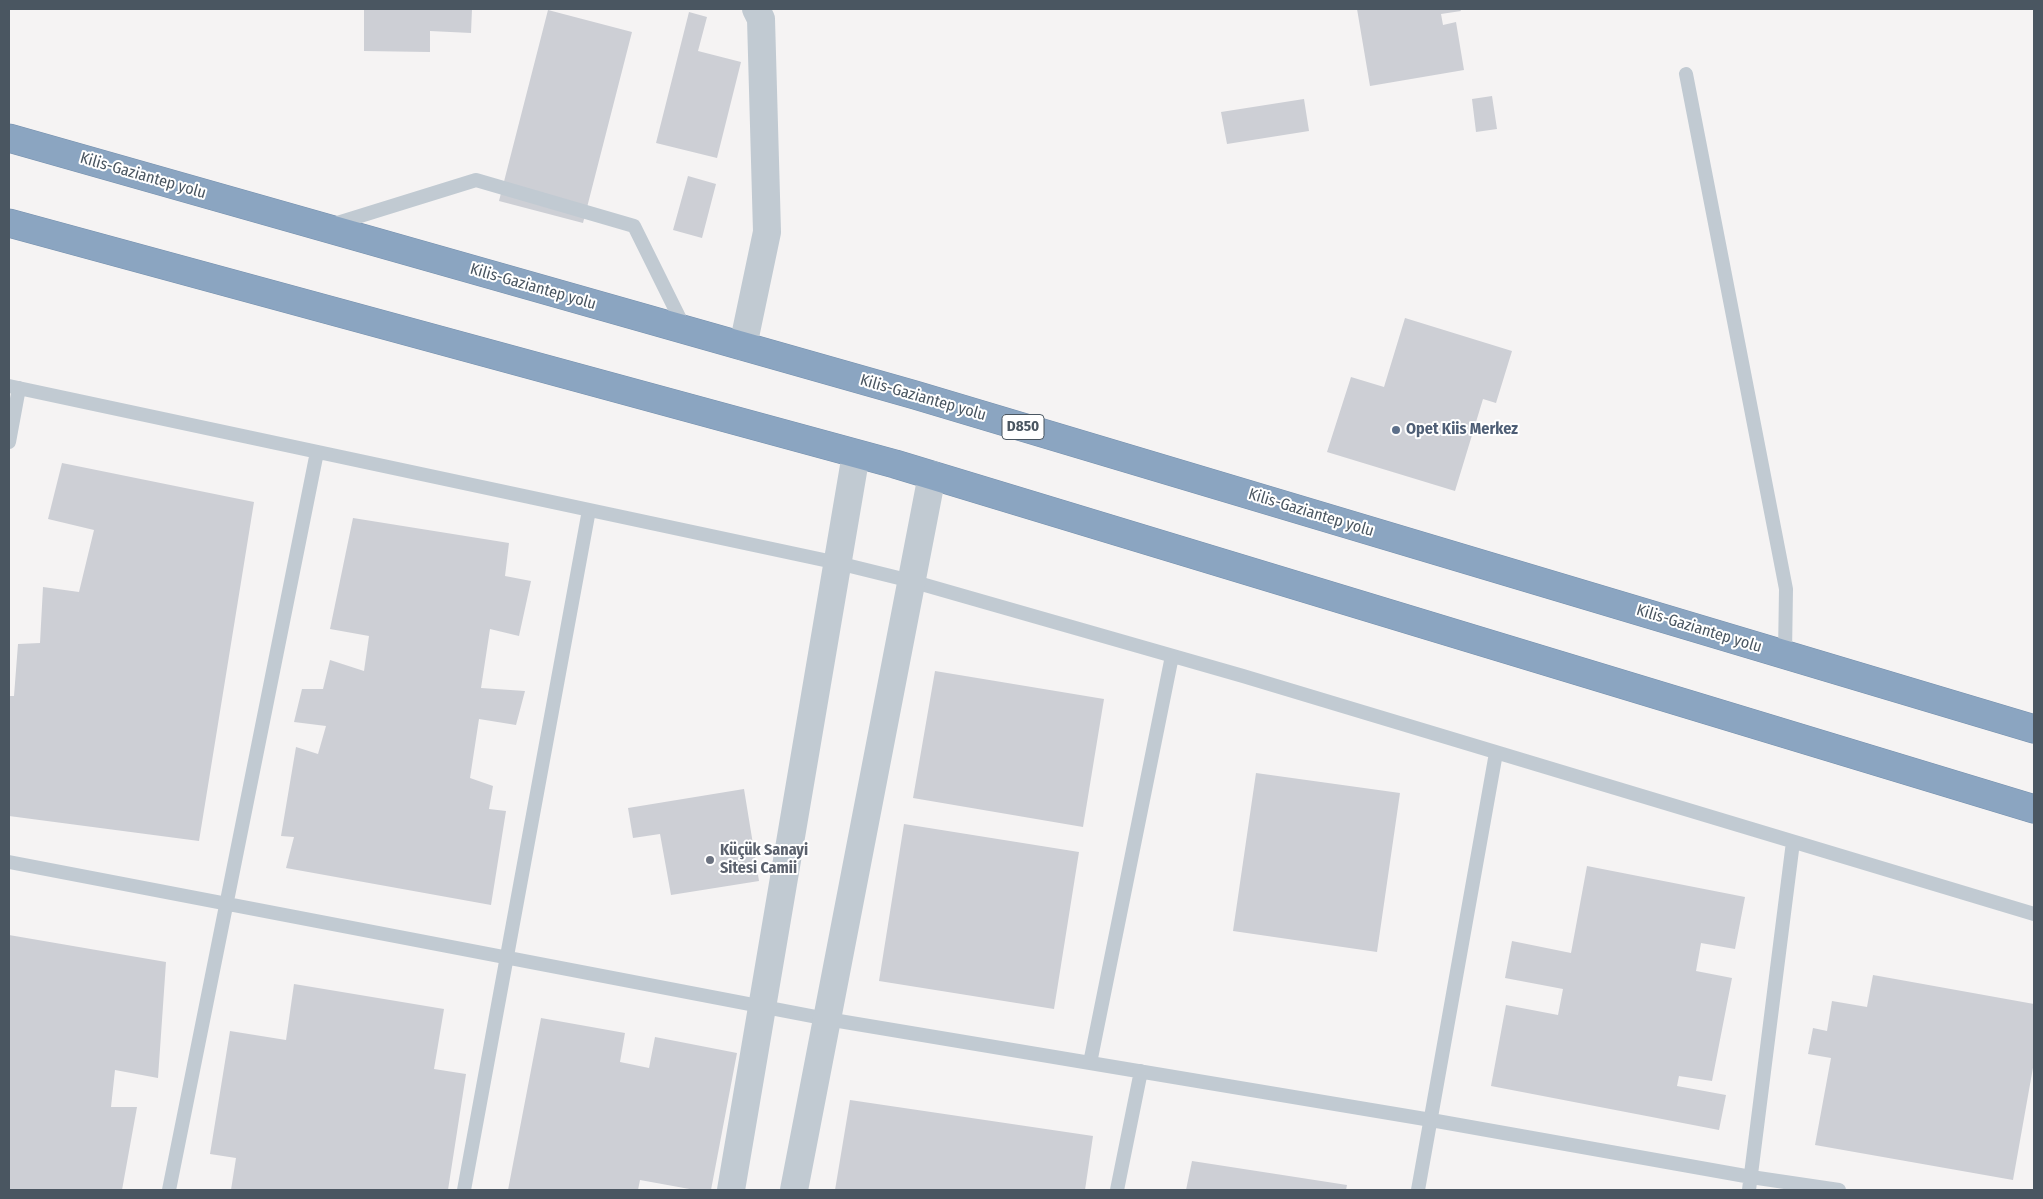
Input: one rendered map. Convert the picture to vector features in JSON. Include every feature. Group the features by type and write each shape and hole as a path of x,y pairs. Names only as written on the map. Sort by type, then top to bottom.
{"highway":[{"name":"Kilis-Gaziantep yolu","path":"9,138 915,395 2034,729"},
{"path":"9,223 932,475 2034,809"}],"street":[{"path":"743,346 767,232 761,19 756,9"},
{"path":"731,1190 856,454"},
{"path":"794,1190 932,475"}],"lane":[{"path":"1686,74 1786,589 1785,654"},
{"path":"323,227 476,180 634,226 686,330"},
{"path":"9,442 14,387 838,563 1172,656 2034,914"},
{"path":"169,1190 317,452"},
{"path":"464,1190 589,510"},
{"path":"1090,1063 1172,656"},
{"path":"1418,1190 1496,753"},
{"path":"1750,1184 1793,842"},
{"path":"9,862 827,1019 1431,1120 1750,1184 1840,1190"},
{"path":"1117,1190 1141,1071"}],"building":[{"path":"364,9 472,9 471,33 430,31 430,52 364,51"},
{"path":"1357,9 1460,9 1461,11 1441,14 1443,25 1456,22 1464,70 1370,86"},
{"path":"548,10 632,32 583,223 499,201"},
{"path":"689,12 707,17 698,51 741,62 717,158 656,143"},
{"path":"1492,96 1497,129 1476,132 1472,99"},
{"path":"1304,99 1309,131 1227,144 1221,112"},
{"path":"688,176 716,184 702,238 673,230"},
{"path":"1405,318 1512,351 1496,403 1483,399 1455,491 1327,452 1351,377 1384,387"},
{"path":"62,463 254,502 199,841 9,816 9,696 14,696 18,644 40,643 43,587 79,592 94,530 48,519"},
{"path":"353,518 509,543 505,576 531,581 519,636 490,629 481,688 525,691 516,725 479,719 470,778 493,786 489,809 506,811 491,905 286,868 294,837 281,836 296,747 318,754 326,726 294,722 302,689 323,689 330,660 364,671 369,636 330,629"},
{"path":"935,671 1104,699 1083,827 913,798"},
{"path":"1256,773 1400,793 1377,952 1233,931"},
{"name":"Küçük Sanayi Sitesi Camii","path":"744,789 759,881 671,895 660,834 633,838 628,808"},
{"path":"904,824 1079,852 1054,1009 879,981"},
{"path":"1587,866 1745,897 1735,949 1701,943 1696,971 1732,978 1712,1081 1679,1076 1677,1086 1726,1095 1719,1130 1491,1086 1506,1005 1558,1015 1563,989 1505,978 1512,941 1571,953"},
{"path":"9,935 166,962 158,1078 115,1070 111,1107 137,1107 122,1190 9,1190"},
{"path":"1873,975 2034,1004 2034,1062 2013,1180 1815,1145 1831,1058 1808,1054 1813,1028 1827,1031 1832,1001 1867,1007"},
{"path":"294,984 444,1009 434,1069 466,1074 448,1190 231,1190 236,1158 210,1154 230,1031 286,1040"},
{"path":"541,1018 625,1033 620,1062 649,1068 655,1037 737,1053 711,1190 695,1190 640,1180 638,1190 508,1190"},
{"path":"850,1100 1093,1136 1085,1190 835,1190"},
{"path":"1192,1161 1347,1185 1346,1190 1186,1190"}],"place":[{"name":"Opet Kiis Merkez","path":"1396,430"},
{"name":"Küçük Sanayi Sitesi Camii","path":"710,860"}]}
